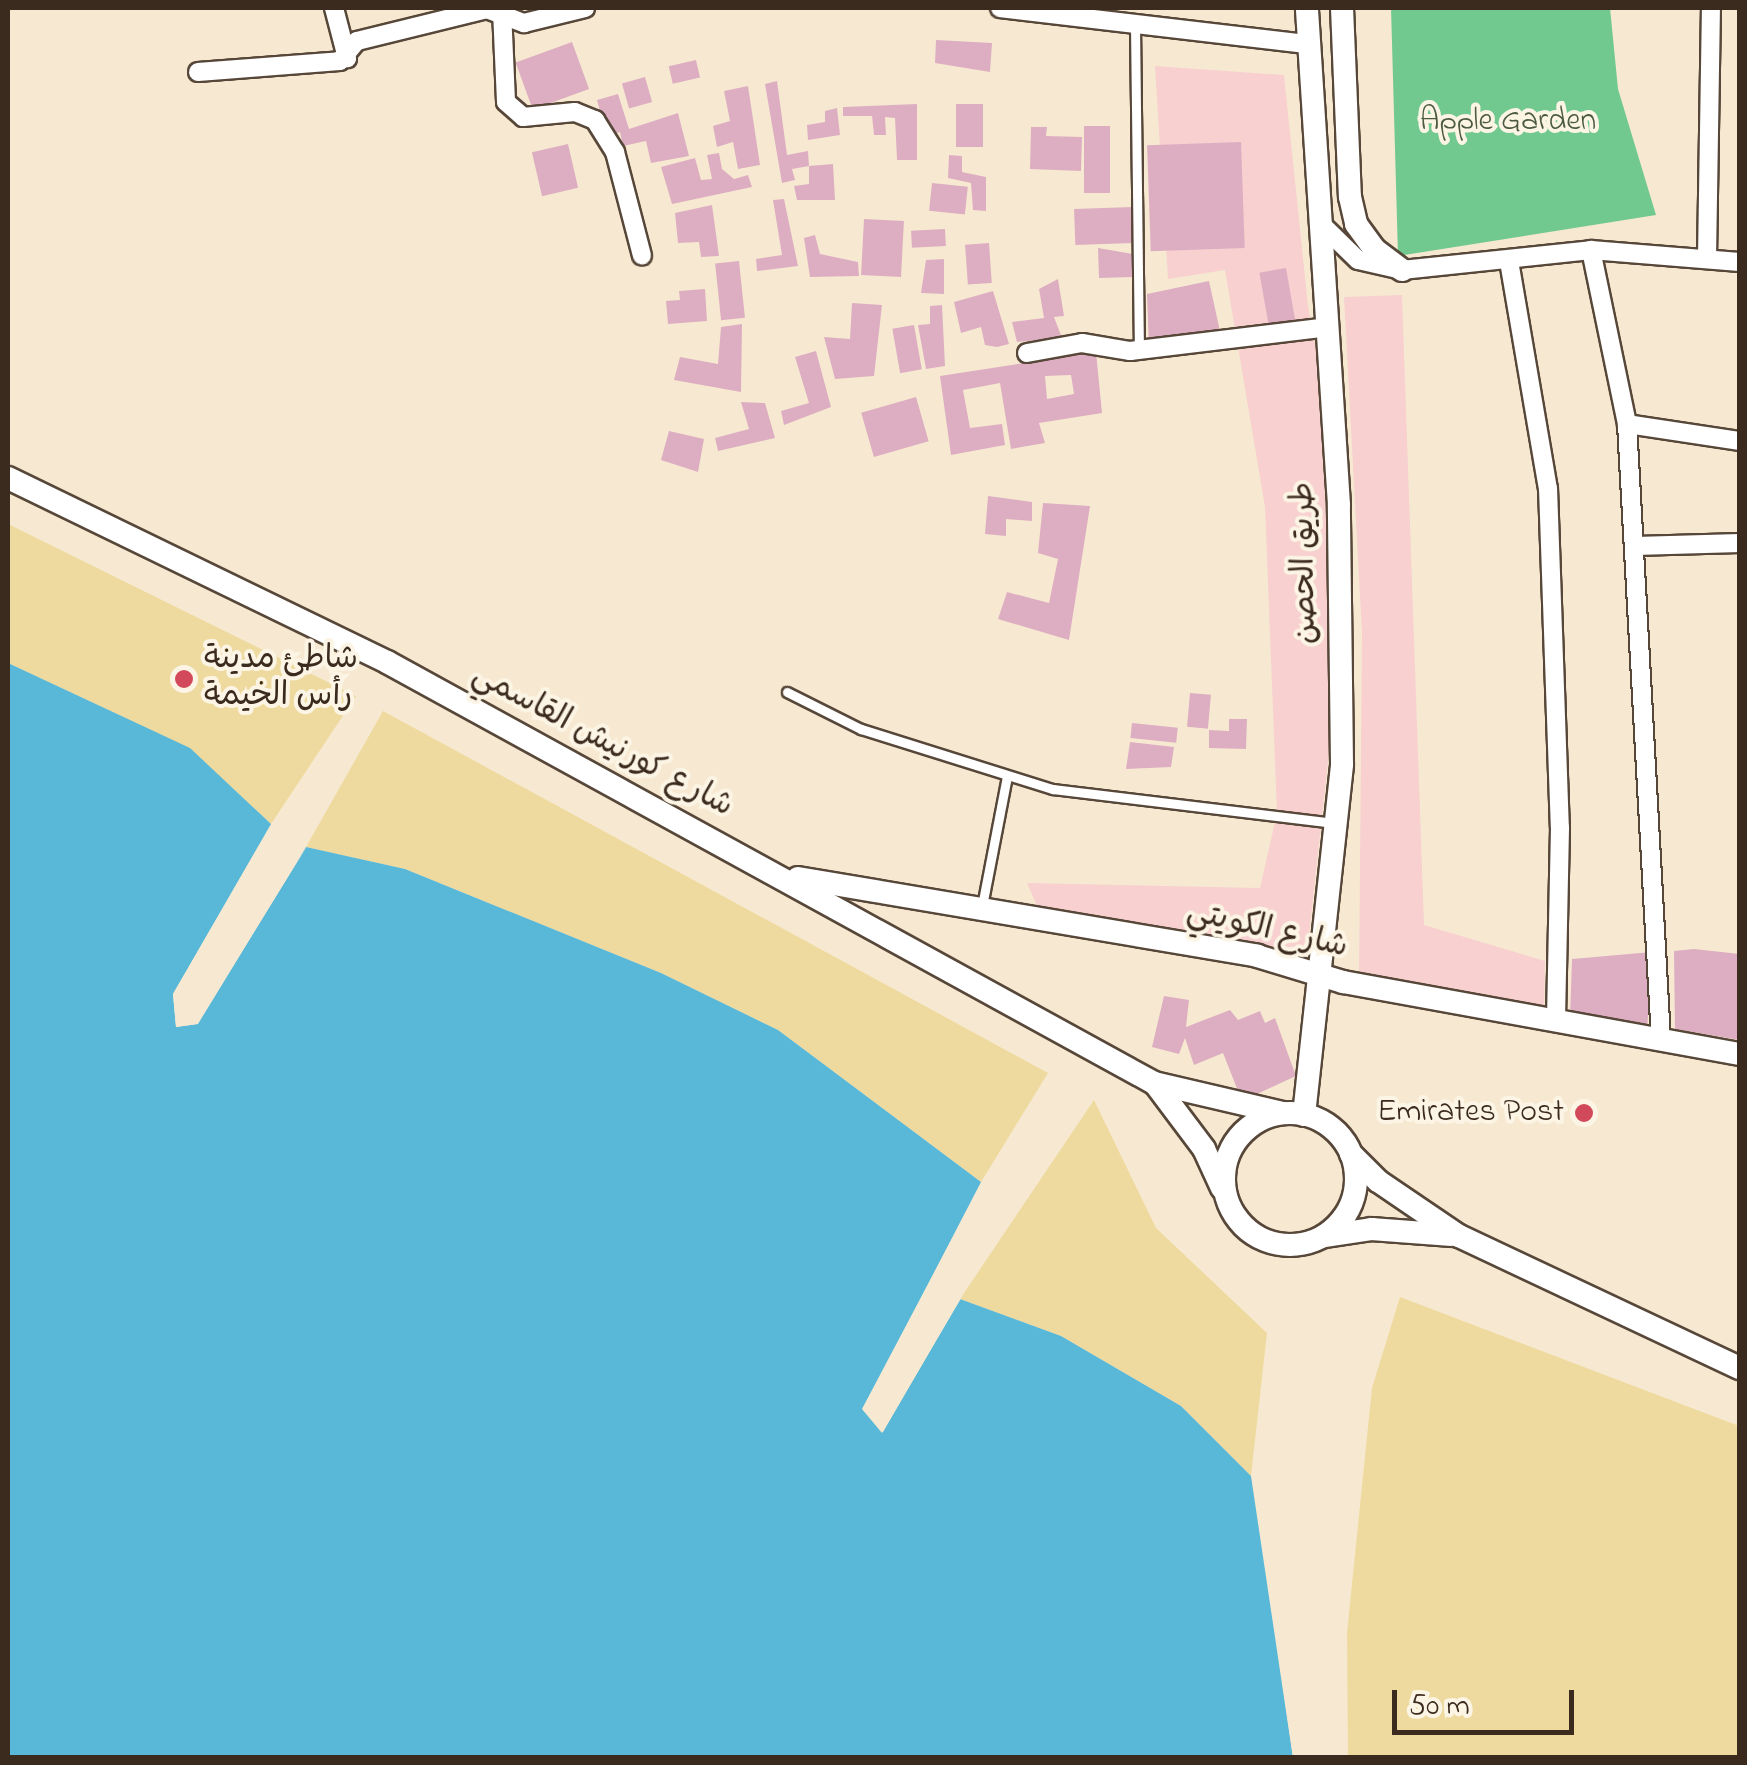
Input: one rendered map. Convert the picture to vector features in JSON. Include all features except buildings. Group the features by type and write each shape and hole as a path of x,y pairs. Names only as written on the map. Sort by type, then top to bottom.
{"street":[{"path":"334,8 347,58"},
{"path":"347,58 357,41 502,10 524,24 585,8"},
{"path":"1000,8 1308,44"},
{"name":"طريق الحصن","path":"1294,1114 1342,764 1340,506 1307,8"},
{"path":"1342,8 1350,198 1356,224 1374,249 1402,270"},
{"path":"1708,259 1711,8"},
{"path":"502,10 506,102 523,117 574,112 595,120 616,152 642,256"},
{"path":"198,72 347,58"},
{"path":"1319,222 1358,260 1402,270 1591,250 1740,262"},
{"path":"1591,250 1627,424 1661,1040"},
{"path":"1509,260 1548,488 1559,810 1556,1021"},
{"path":"1027,354 1082,343 1139,350 1327,327"},
{"path":"1627,424 1740,441"},
{"name":"شارع كورنيش القاسمي","path":"8,478 387,662 1154,1082 1294,1114"},
{"path":"1635,546 1740,543"},
{"name":"شارع الكويتي","path":"780,876 1257,956 1314,973 1740,1054"},
{"name":"شارع كورنيش القاسمي","path":"1154,1082 1204,1150 1227,1200"},
{"path":"1460,1236 1409,1229 1326,1236 1304,1245 1257,1237 1227,1200 1229,1154 1260,1120 1294,1114 1324,1122 1390,1190 1460,1236 1740,1368"},
{"path":"1326,1236 1352,1199 1351,1154"}],"lane":[{"path":"1135,26 1139,350"},
{"path":"787,692 862,729 1054,790 1334,824"},
{"path":"982,908 1007,776"}],"shaded area":[{"path":"1155,66 1284,75 1308,306 1332,438 1332,725 1308,944 1288,956 1174,929 1038,908 1027,883 1260,888 1277,813 1265,507 1225,270 1168,279"},
{"path":"1402,295 1424,925 1545,961 1544,1012 1359,981 1362,634 1344,297"}],"green space":[{"name":"Apple Garden","path":"1391,8 1610,8 1618,89 1656,215 1398,256"}],"sand":[{"name":"شاطئ مدينة رأس الخيمة","path":"8,524 356,696 271,824 189,748 8,663"},
{"path":"383,711 1048,1073 981,1182 778,1030 661,973 405,869 306,847"},
{"path":"1094,1100 1156,1228 1267,1333 1251,1476 1181,1406 1061,1336 960,1299"},
{"path":"1400,1297 1739,1426 1739,1757 1348,1757 1347,1633 1372,1388"}],"water":[{"path":"8,663 190,748 271,824 173,994 176,1027 198,1024 306,847 405,869 661,973 778,1030 981,1182 863,1410 883,1432 960,1299 1061,1336 1181,1406 1251,1476 1293,1758 8,1758"}],"pier":[{"path":"274,820 178,995 181,1021 194,1019 309,843 197,1024 176,1027 173,994"},
{"path":"984,1178 868,1409 881,1424 956,1296 963,1295 882,1433 862,1409"},
{"path":"1252,1470 1256,1476 1298,1758 1293,1757"}],"place":[{"name":"شاطئ مدينة رأس الخيمة","path":"184,679"},
{"name":"Emirates Post","path":"1584,1113"}]}
